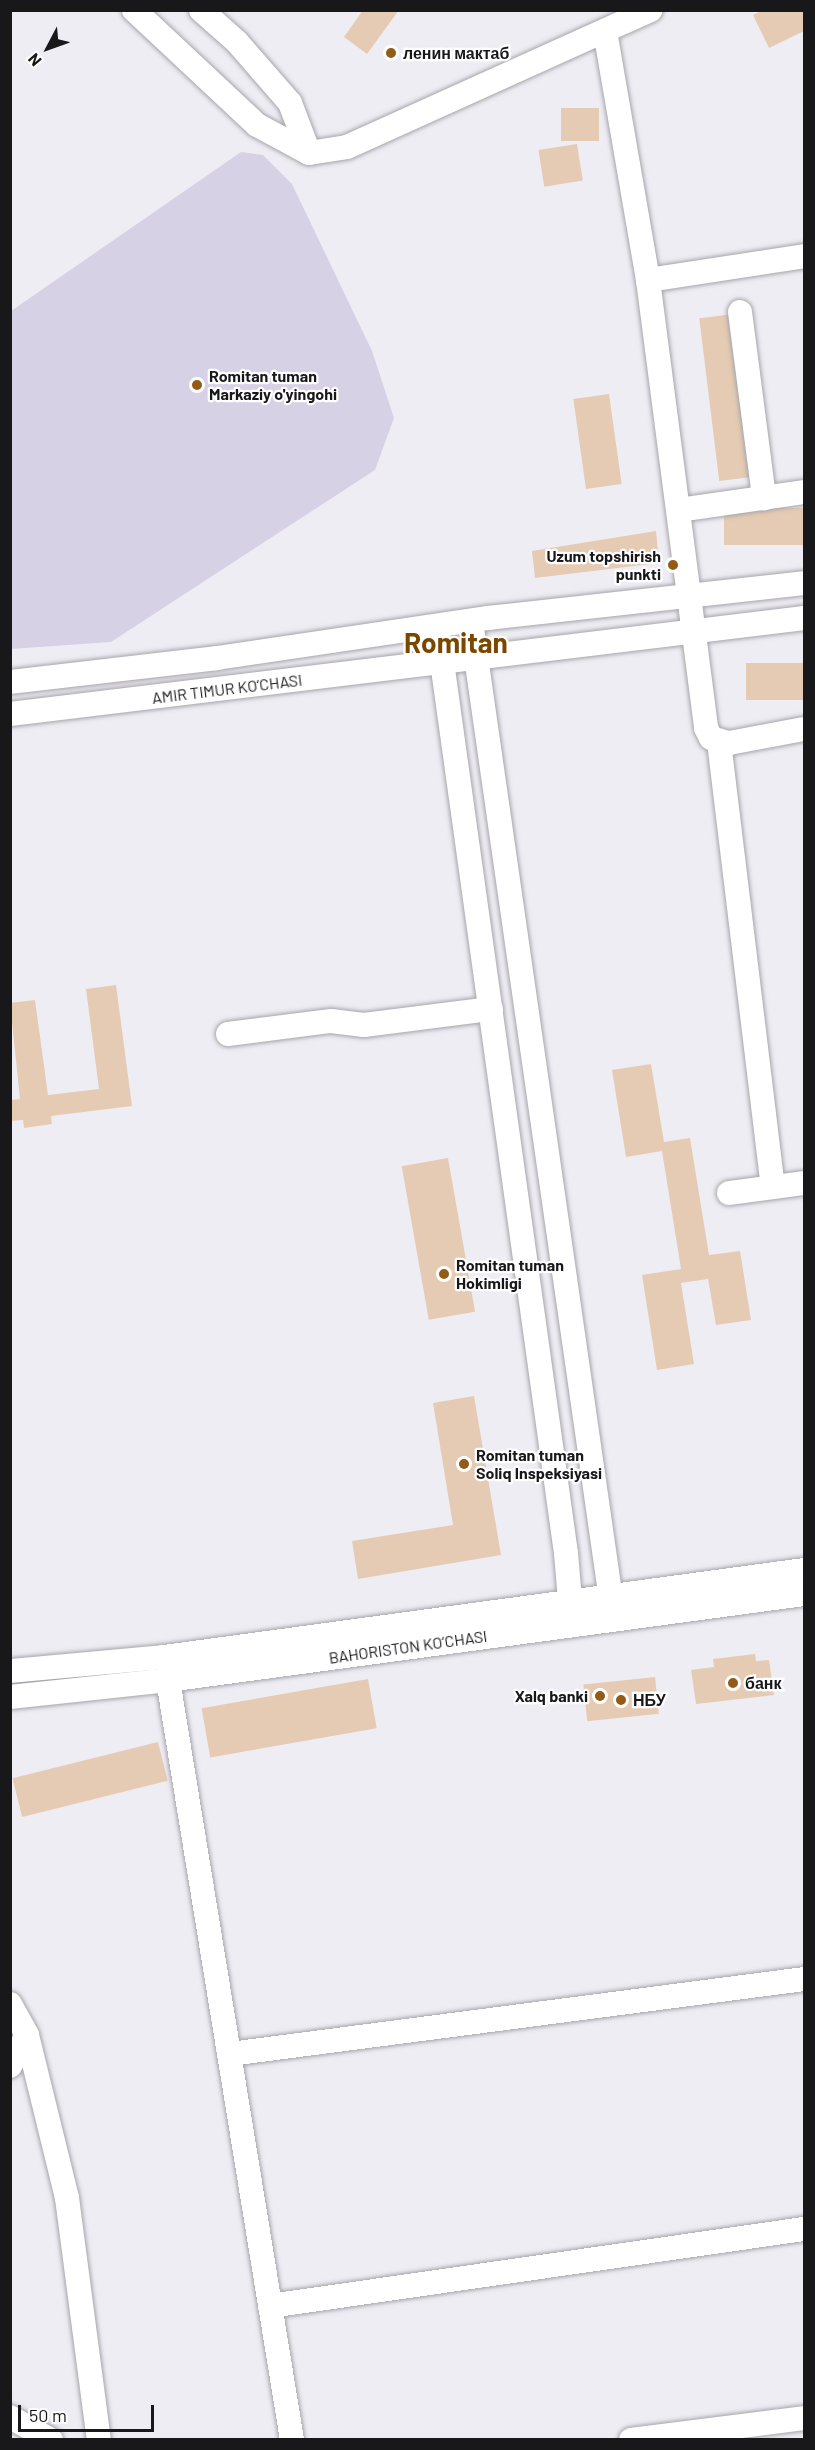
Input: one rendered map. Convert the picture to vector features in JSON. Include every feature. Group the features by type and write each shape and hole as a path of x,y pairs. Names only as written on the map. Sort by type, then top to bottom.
{"street":[{"path":"134,10 257,125 309,153 347,147 651,10"},
{"path":"201,10 237,42 290,103 309,153"},
{"path":"605,31 648,280 679,510 690,632 706,728 719,742 773,1187"},
{"path":"648,280 804,256"},
{"path":"740,312 764,498"},
{"path":"679,510 804,492"},
{"name":"AMIR TIMUR KO‘CHASI","path":"10,682 218,658 437,626 804,584"},
{"name":"AMIR TIMUR KO‘CHASI","path":"10,714 804,618"},
{"path":"471,622 614,1620"},
{"path":"437,626 491,1009 572,1625"},
{"path":"719,742 804,729"},
{"path":"228,1034 331,1021 364,1025 491,1009"},
{"path":"729,1193 804,1183"},
{"name":"BAHORISTON KO‘CHASI","path":"10,1671 164,1657 611,1594 804,1570"},
{"name":"BAHORISTON KO‘CHASI","path":"10,1697 168,1680 804,1594"},
{"path":"168,1680 292,2439"},
{"path":"230,2054 804,1979"},
{"path":"10,2004 27,2035 67,2198 99,2439"},
{"path":"10,2066 27,2035"},
{"path":"270,2306 804,2229"},
{"path":"10,2417 51,2439"},
{"path":"631,2439 804,2418"}],"shaded area":[{"name":"Romitan tuman Markaziy o'yingohi","path":"241,152 263,155 292,184 372,351 394,418 375,470 111,642 11,649 11,311"}],"building":[{"name":"ленин мактаб","path":"363,10 399,10 367,54 344,37"},
{"path":"763,10 804,10 804,31 769,48 753,15"},
{"path":"561,108 599,108 599,141 561,141"},
{"path":"577,144 583,181 544,187 538,150"},
{"path":"734,314 754,477 719,481 699,318"},
{"path":"609,394 622,484 586,489 573,399"},
{"path":"724,508 804,508 804,545 724,545"},
{"path":"656,531 659,563 535,578 532,551"},
{"path":"746,663 804,663 804,700 746,700"},
{"path":"116,985 132,1106 51,1116 52,1124 24,1128 23,1120 10,1121 10,1100 20,1099 10,1003 35,1000 48,1095 99,1089 86,989"},
{"path":"651,1064 664,1142 690,1138 709,1255 740,1251 751,1320 716,1325 708,1279 681,1283 694,1364 657,1370 642,1275 681,1269 662,1151 626,1157 612,1070"},
{"name":"Romitan tuman Hokimligi","path":"448,1158 475,1312 429,1320 402,1166"},
{"name":"Romitan tuman Soliq Inspeksiyasi","path":"474,1396 501,1555 358,1579 352,1541 453,1525 433,1403"},
{"name":"банк","path":"755,1654 756,1661 769,1660 774,1695 696,1704 691,1670 714,1667 713,1659"},
{"name":"НБУ","path":"655,1677 659,1714 587,1721 583,1685"},
{"path":"368,1679 377,1728 210,1758 202,1708"},
{"path":"158,1742 168,1781 22,1817 12,1778"}],"place":[{"name":"ленин мактаб","path":"391,53"},
{"name":"Romitan tuman Markaziy o'yingohi","path":"197,385"},
{"name":"Uzum topshirish punkti","path":"673,565"},
{"name":"Romitan tuman Hokimligi","path":"444,1274"},
{"name":"Romitan tuman Soliq Inspeksiyasi","path":"464,1464"},
{"name":"банк","path":"733,1683"},
{"name":"Xalq banki","path":"600,1696"},
{"name":"НБУ","path":"621,1700"}],"district":[{"name":"Romitan","path":"456,642"}]}
